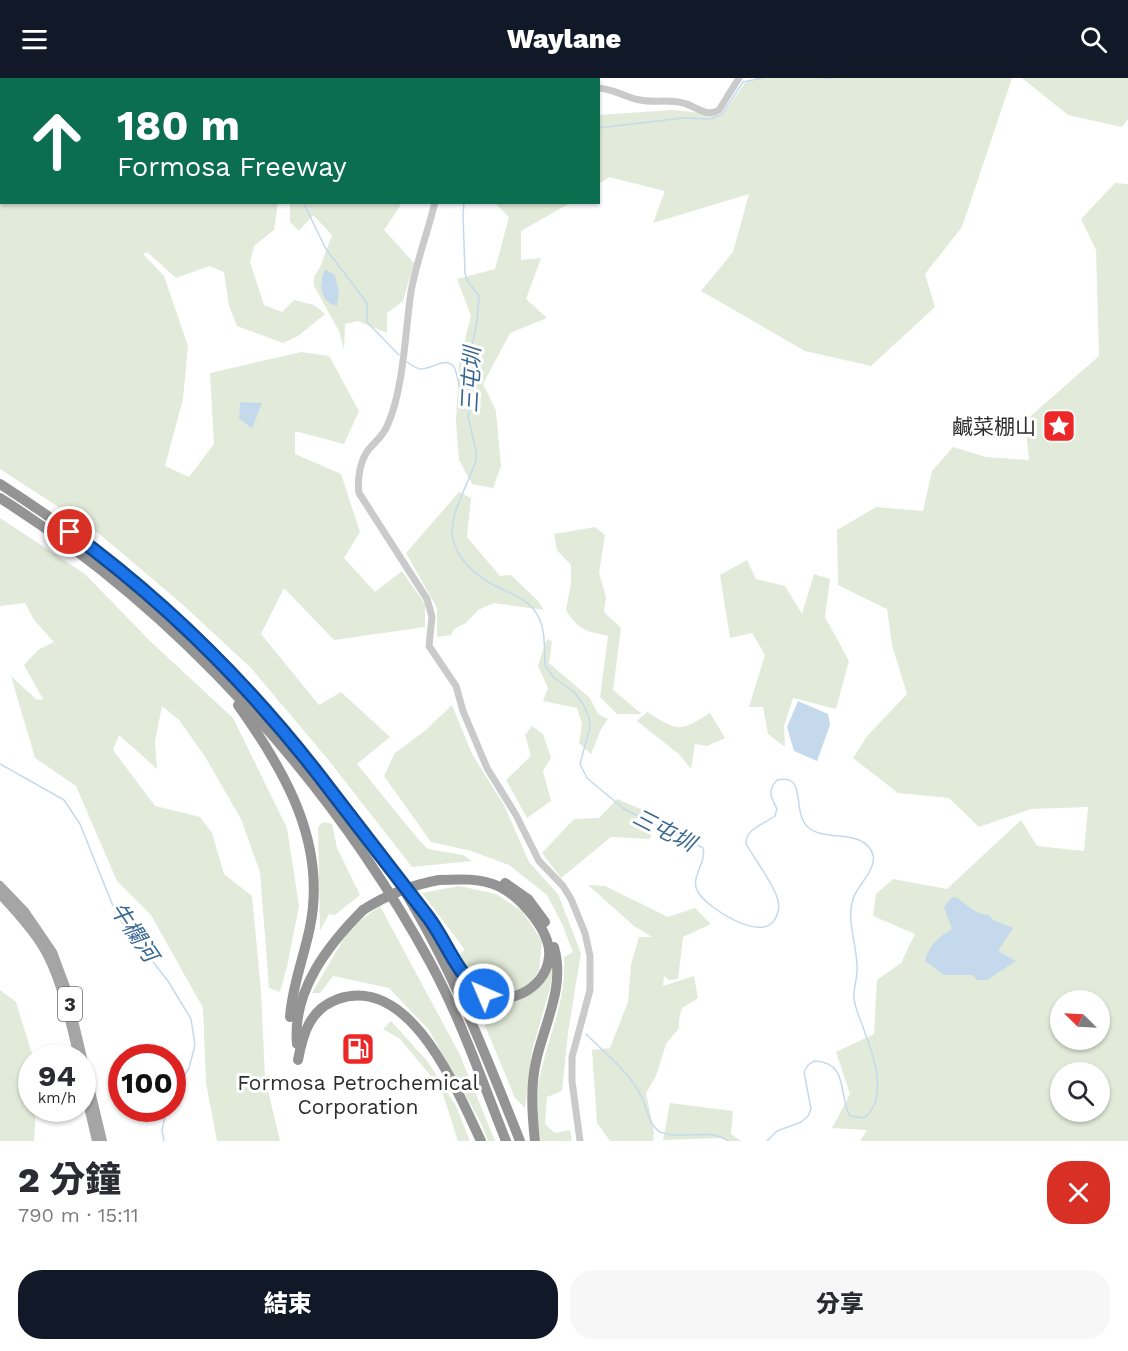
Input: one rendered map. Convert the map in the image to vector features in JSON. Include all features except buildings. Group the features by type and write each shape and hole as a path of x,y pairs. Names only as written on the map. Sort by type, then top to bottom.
{"highway":[{"path":"0,484 100,554 156,599 234,677 293,742 399,881 429,919 468,980 484,994 507,998 526,992 535,985 547,968 550,948 544,933 525,907 499,886 468,879 437,877 404,888 382,898 363,910 326,952 313,972 298,1017 296,1036 298,1060 303,1035 309,1021 317,1011 328,1003 349,996 364,995 378,998 414,1024 431,1046 455,1086 482,1141"},
{"path":"0,498 78,552 149,610 255,715 323,798 383,880 430,963 454,1012 506,1141"},
{"path":"216,674 265,742 283,773 306,831 311,853 314,893 310,926 291,1001 290,1017 312,963 339,925 368,900 402,882 437,877 482,874 503,881 528,899 540,914 550,932 558,970 553,1003 537,1058 532,1085 532,1113 536,1141"},
{"path":"399,881 466,1010 520,1141"}],"main road":[{"name":"3","path":"0,885 25,911 52,952 66,987 77,1044"},
{"name":"3","path":"0,895 41,944 60,991 76,1044"},
{"name":"3","path":"96,1115 103,1141"},
{"path":"92,1122 96,1141"}],"street":[{"path":"600,88 610,89 642,101 682,102 713,114 719,111 739,78"},
{"path":"434,204 412,288 403,358 390,419 384,432 362,461 358,494 427,599 432,617 429,646 456,686 463,711 486,768 516,815 539,861 571,899 585,933 590,956 590,990 572,1057 572,1081 580,1141"}],"green space":[{"path":"757,78 1012,78 962,227 925,274 935,307 871,366 805,351 701,291 733,252 749,194 653,223 665,191 609,177 600,183 600,115 672,110 722,115 745,83"},
{"path":"1022,78 1128,78 1128,119 1122,127 1068,115"},
{"path":"1115,183 1128,184 1128,1141 860,1141 867,1130 832,1128 850,1094 836,1052 874,1034 877,980 901,963 915,934 873,916 876,894 893,879 947,889 1021,820 1037,846 1084,851 1088,807 1031,809 979,827 949,798 898,793 853,758 868,735 907,694 892,645 887,609 838,585 837,530 876,507 923,511 932,471 953,447 986,457 1029,460 1025,421 1099,356 1096,250 1081,219"},
{"path":"0,204 278,204 274,230 254,246 250,262 264,305 282,312 294,300 314,305 325,314 298,336 283,343 237,326 229,306 224,272 209,266 176,278 147,252 143,254 164,276 188,346 183,399 165,466 189,477 214,444 210,373 301,352 329,356 359,411 344,444 295,431 295,454 341,474 360,532 344,558 375,592 402,571 425,604 425,627 334,640 284,588 261,634 319,705 341,692 390,737 357,764 418,839 428,849 463,855 472,861 412,867 330,762 252,669 182,604 97,532 0,469"},
{"path":"290,204 401,204 384,230 414,263 403,301 387,313 387,333 358,321 345,324 344,350 339,331 314,286 314,277 332,235 313,215 299,231 290,222"},
{"path":"496,204 568,204 521,231 521,260 541,258 526,299 547,318 510,333 483,384 496,411 501,466 493,488 472,484 459,460 456,422 459,362 471,316 457,279 495,269 509,217"},
{"path":"459,492 471,498 467,537 500,576 511,575 538,601 544,610 494,603 478,610 466,623 454,629 451,635 437,637 437,608 406,553"},
{"path":"0,518 85,574 150,641 233,718 287,828 299,906 280,992 269,988 260,872 241,819 204,755 179,720 162,706 155,741 157,769 119,735 113,750 155,806 200,817 212,833 224,874 252,896 261,991 265,1078 280,1141 217,1141 206,1083 203,1008 151,915 117,881 76,786 35,758 11,676 37,700 43,699 24,665 38,650 54,642 34,620 25,603 0,606"},
{"path":"595,527 605,535 599,573 606,597 604,612 621,628 613,690 642,714 617,714 600,697 608,636 579,626 566,610 571,583 571,565 557,550 554,534"},
{"path":"747,560 756,579 785,586 802,614 814,574 830,579 825,617 849,661 836,709 793,698 784,726 785,747 768,734 763,707 749,707 765,655 752,633 730,638 720,575"},
{"path":"549,639 552,642 549,663 590,698 598,714 608,719 601,729 591,754 579,743 582,724 577,708 543,701 548,688 538,666 546,641"},
{"path":"452,705 472,754 504,805 529,862 558,894 581,953 568,1033 562,1091 547,1097 545,1124 555,1133 570,1130 572,1141 541,1141 537,1111 542,1065 560,1004 564,957 573,952 562,924 547,895 509,865 471,851 431,842 384,776 395,753 426,730"},
{"path":"647,712 678,727 691,724 710,713 725,738 707,746 695,744 691,769 680,755 637,721"},
{"path":"532,726 543,734 551,758 543,771 551,801 527,818 506,780 531,756 525,735"},
{"path":"617,799 655,815 650,839 611,837 561,878 542,853 574,819 599,818"},
{"path":"323,822 332,824 337,848 360,895 335,915 329,914 320,931 318,827"},
{"path":"588,885 605,886 668,917 695,908 711,924 683,937 678,979 669,980 664,976 663,986 694,976 698,998 682,1008 679,1028 666,1044 656,1076 646,1093 654,1132 653,1141 610,1141 597,1123 592,1050 610,1048 628,1002 631,965 639,937 652,937 634,926"},
{"path":"459,886 496,894 522,911 542,941 539,970 529,986 508,992 489,989 467,968 459,954 465,950 422,893"},
{"path":"380,906 460,1055 495,1141 488,1141 480,1121 429,1030 389,988 333,976 320,993 312,993 350,928"},
{"path":"554,967 532,1051 525,1108 515,1098 474,999 478,997 505,1001 521,1000 533,990 550,968"},
{"path":"0,990 16,1002 29,1044 18,1044 18,1122 35,1122 34,1141 0,1141"},
{"path":"391,1021 428,1062 456,1106 470,1141 458,1141 441,1088 400,1039 383,1029"},
{"path":"670,1103 733,1111 731,1134 741,1141 727,1141 723,1138 663,1140"}],"water":[{"path":"325,269 335,275 339,293 337,306 327,300 322,291"},
{"path":"240,402 262,403 252,428 239,419"},
{"path":"798,701 828,714 830,725 817,761 794,751 787,727"},
{"path":"955,897 974,911 989,915 993,920 1013,928 998,951 1016,961 987,980 977,980 973,975 944,975 925,961 935,942 952,929 944,907 951,898"}],"waterway":[{"name":"三屯圳","path":"600,128 683,118 712,119 722,114 743,82 762,78"},
{"path":"823,78 833,78"},
{"path":"304,204 326,249 367,303 367,322 399,355"},
{"name":"三屯圳","path":"464,204 465,273 467,280 479,296 471,351 475,387 468,417 476,460 453,520 453,537 455,546 469,567 490,583 522,599 538,616 543,634 545,665 553,677 574,692 589,717 590,727 580,764 587,778 624,809 703,848 703,859 696,881 698,892 713,907 736,921 748,925 759,927 769,925 775,919 778,910 779,903 773,888 746,844 749,834 756,827 775,816 777,809 771,791 777,780 787,779 793,782 800,813 809,828 816,832 862,841 873,855 872,866 853,899 851,924 857,958 854,998 875,1065 876,1100 864,1118 850,1116 838,1074 833,1067 814,1061 804,1072 811,1109 808,1116 801,1122 777,1131 767,1141"},
{"path":"407,362 420,369 448,363 455,369 460,388 474,395"},
{"name":"牛欄河","path":"0,764 64,800 80,824 117,916 168,981 191,1019 195,1045 186,1073"},
{"path":"586,1034 632,1082 643,1100 651,1122 660,1132 677,1135 712,1135 728,1141"},
{"name":"牛欄河","path":"164,1122 162,1130 164,1141"}],"place":[{"name":"鹹菜棚山","path":"1059,426"},
{"name":"Formosa Petrochemical Corporation","path":"358,1049"}],"route":[{"path":"70,532 156,599 234,677 293,742 376,853 429,919 468,980 484,994"}]}
